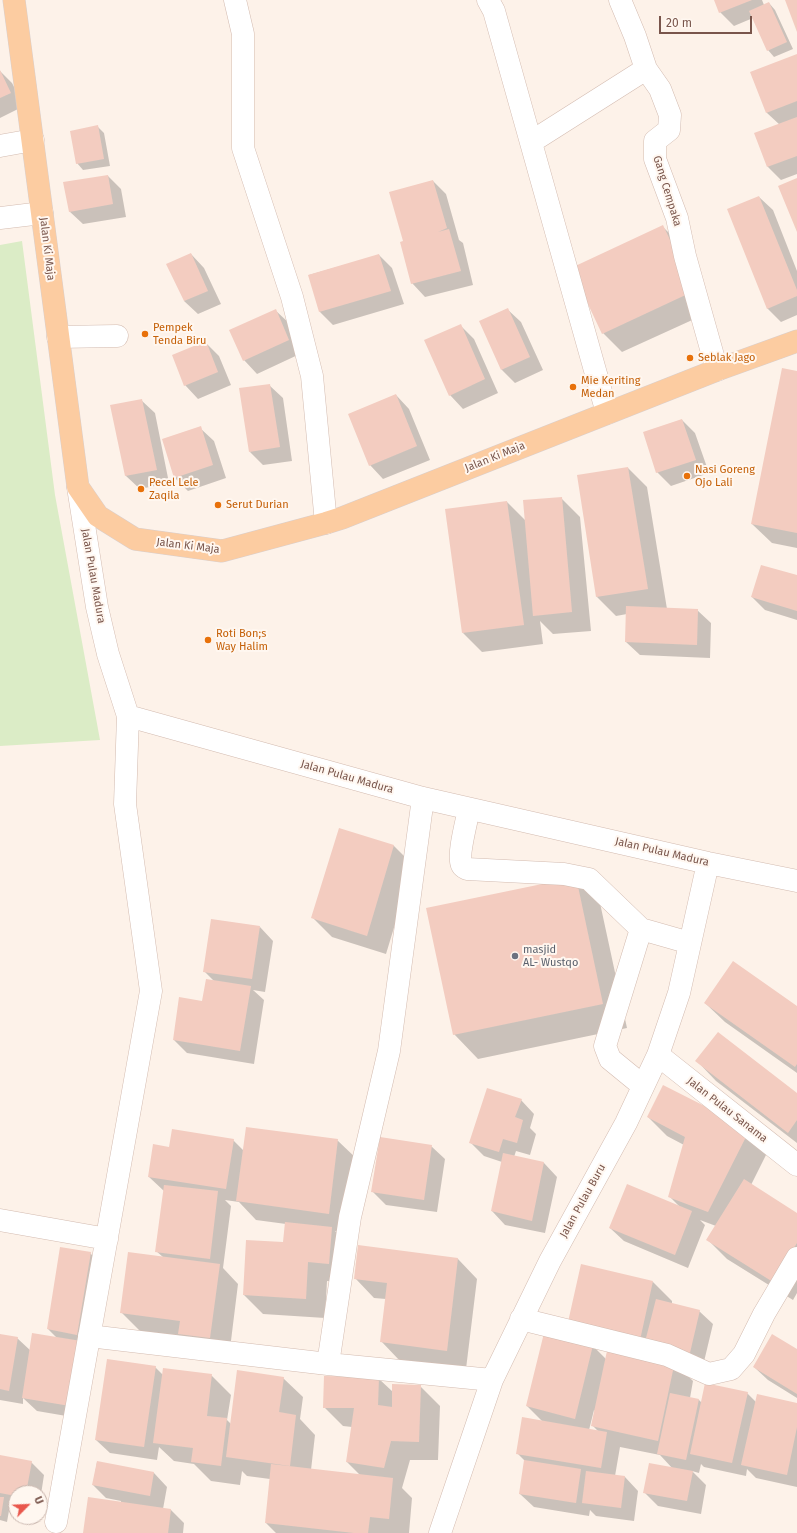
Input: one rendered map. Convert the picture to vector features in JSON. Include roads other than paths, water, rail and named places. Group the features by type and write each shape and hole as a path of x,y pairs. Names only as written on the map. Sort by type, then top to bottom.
{"main road":[{"name":"Jalan Ki Maja","path":"14,0 78,487 98,516 135,539 222,551 326,523 717,370 797,341"}],"street":[{"path":"235,0 243,34 243,148 292,297 312,376 326,523"},
{"path":"488,0 494,12 607,413"},
{"name":"Gang Cempaka","path":"620,0 635,36 646,69 660,89 670,115 669,130 655,142 655,159 677,218 679,232 717,370"},
{"path":"531,142 646,69"},
{"path":"0,146 33,140"},
{"path":"0,218 42,213"},
{"path":"58,337 117,336"},
{"name":"Jalan Pulau Madura","path":"78,487 97,607 108,654 128,716 423,798 708,863 797,881"},
{"path":"56,1522 151,991 125,804 128,716"},
{"path":"328,1364 350,1217 389,1051 423,798"},
{"path":"469,809 462,843 461,858 462,864 467,869 564,874 589,879 641,929 690,943"},
{"name":"Jalan Pulau Buru","path":"440,1533 492,1380 554,1254 626,1123 658,1055 679,993 708,863"},
{"path":"641,929 605,1046 610,1059 643,1086"},
{"name":"Jalan Pulau Sanama","path":"658,1055 797,1165"},
{"path":"0,1220 107,1239"},
{"path":"521,1319 667,1355 709,1374 731,1369 744,1354 764,1314 797,1258"},
{"path":"89,1336 328,1364 492,1380"}],"place":[{"name":"Pempek Tenda Biru","path":"145,334"},
{"name":"Seblak Jago","path":"690,358"},
{"name":"Mie Keriting Medan","path":"573,387"},
{"name":"Nasi Goreng Ojo Lali","path":"687,476"},
{"name":"Pecel Lele Zaqila","path":"141,489"},
{"name":"Serut Durian","path":"218,505"},
{"name":"Roti Bon;s Way Halim","path":"208,640"},
{"name":"masjid AL- Wustqo","path":"515,956"}]}
